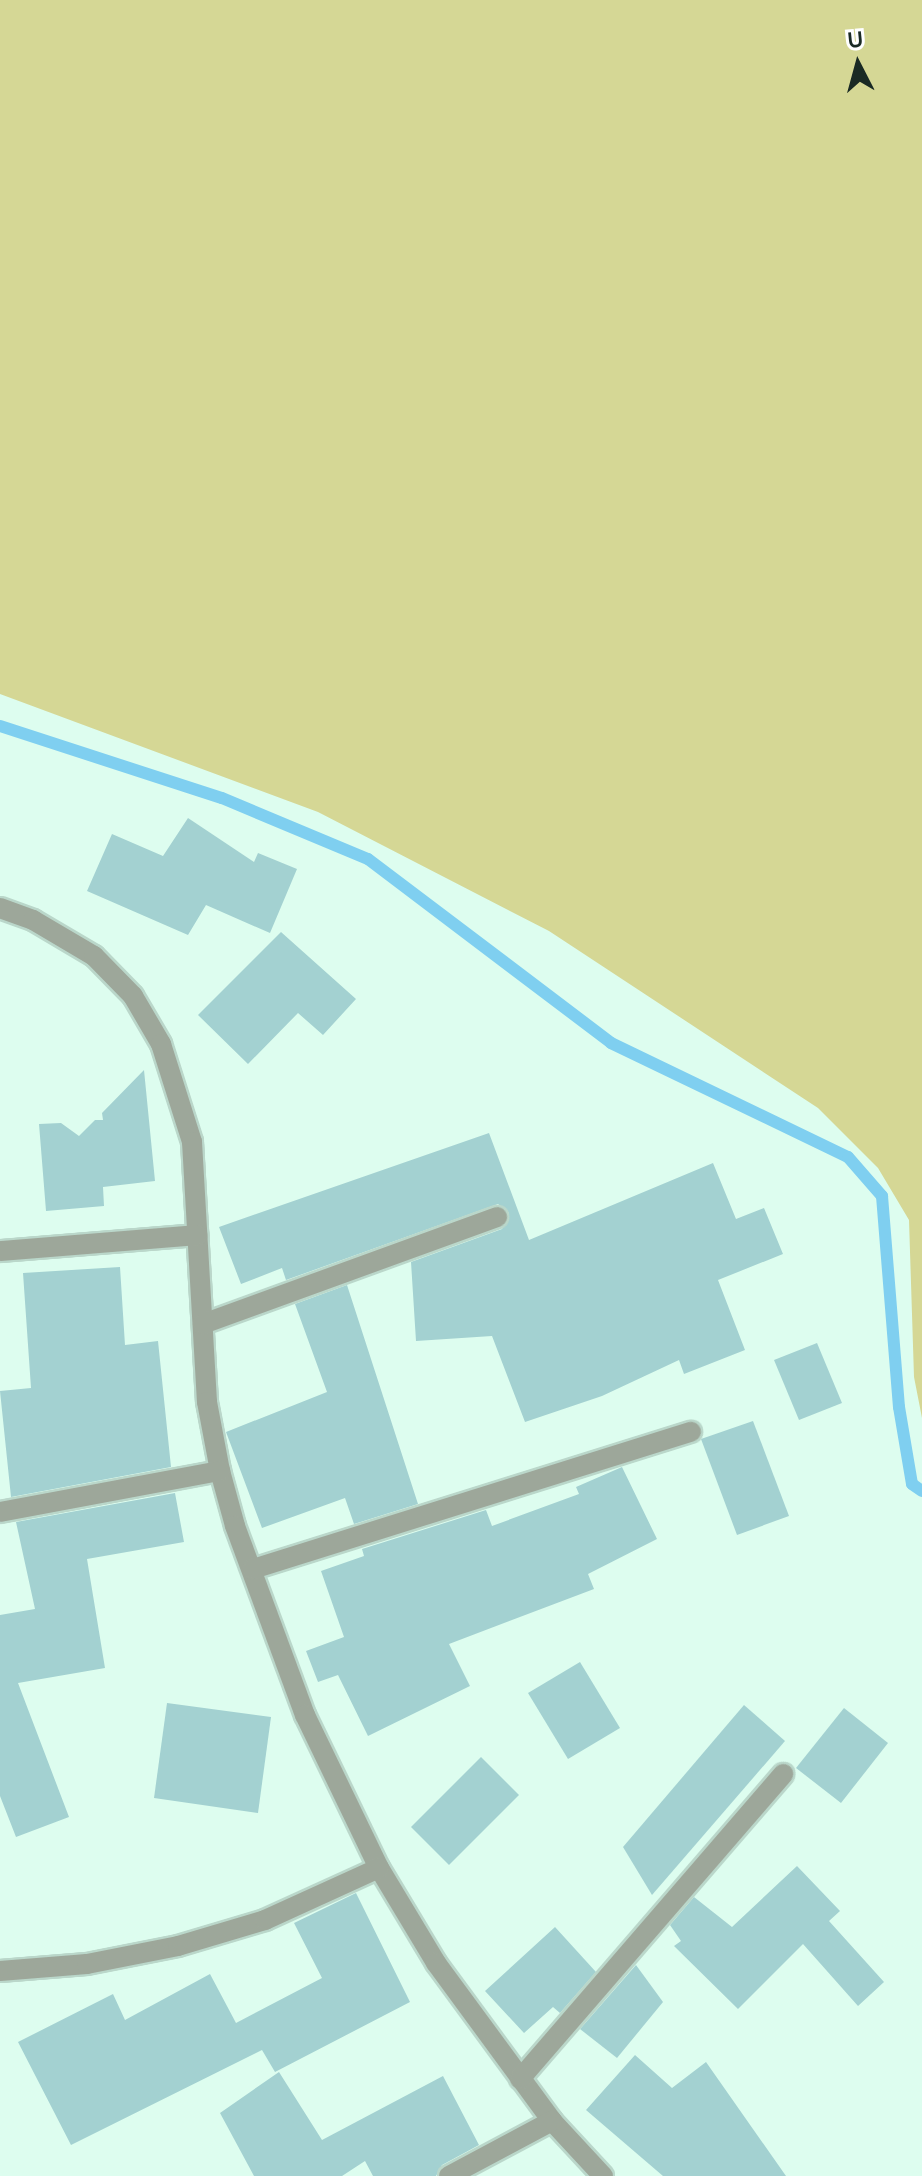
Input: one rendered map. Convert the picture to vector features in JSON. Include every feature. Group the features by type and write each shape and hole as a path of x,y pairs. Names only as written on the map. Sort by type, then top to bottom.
{"street":[{"path":"0,908 33,920 94,956 133,996 161,1044 192,1142 207,1402 220,1471 305,1715 379,1868 436,1963 552,2121 603,2176"},
{"path":"203,1324 497,1217"},
{"path":"0,1251 197,1235"},
{"path":"253,1569 691,1432"},
{"path":"0,1512 220,1471"},
{"path":"520,2079 783,1774"},
{"path":"0,1971 87,1964 178,1946 265,1920 379,1868"},
{"path":"449,2176 552,2121"}],"green space":[{"path":"0,0 922,0 922,1418 914,1377 909,1220 878,1168 818,1108 549,931 318,812 0,694"}],"building":[{"path":"188,818 254,862 258,853 297,869 270,933 206,905 188,935 87,891 112,834 163,856"},
{"path":"281,932 356,999 323,1035 298,1013 248,1064 198,1015"},
{"path":"144,1070 155,1181 103,1187 104,1206 46,1211 39,1124 61,1123 79,1136 95,1120 103,1120 102,1113"},
{"path":"489,1133 529,1240 713,1163 736,1219 764,1208 783,1254 718,1280 745,1350 684,1374 679,1360 602,1396 525,1422 492,1336 416,1341 411,1262 502,1229 509,1213 498,1204 286,1280 282,1268 241,1284 219,1227"},
{"path":"120,1267 125,1345 158,1341 171,1467 11,1497 0,1391 31,1388 23,1273"},
{"path":"347,1285 418,1504 354,1524 345,1498 262,1528 226,1432 327,1392 295,1304"},
{"path":"817,1343 842,1403 799,1420 774,1360"},
{"path":"753,1421 789,1516 737,1535 701,1439"},
{"path":"622,1467 657,1539 588,1574 594,1589 449,1644 470,1686 368,1736 338,1675 318,1682 306,1651 344,1637 321,1571 364,1556 362,1549 486,1510 492,1526 579,1494 576,1487"},
{"path":"175,1493 184,1542 87,1559 105,1668 18,1683 69,1817 16,1837 0,1796 0,1615 35,1609 16,1522"},
{"path":"580,1662 620,1728 568,1759 528,1693"},
{"path":"167,1703 271,1717 258,1813 154,1798"},
{"path":"744,1705 785,1741 652,1895 623,1847"},
{"path":"844,1708 888,1743 841,1803 796,1768"},
{"path":"481,1757 519,1795 449,1865 411,1827"},
{"path":"797,1866 840,1911 829,1921 884,1982 858,2006 803,1944 738,2009 674,1946 681,1941 670,1925 694,1897 732,1927"},
{"path":"356,1893 410,2002 275,2072 262,2050 71,2145 18,2042 113,1994 125,2020 210,1974 236,2023 322,1978 294,1923"},
{"path":"555,1927 596,1972 560,2013 553,2007 524,2033 485,1991"},
{"path":"636,1965 663,2002 617,2058 580,2029"},
{"path":"635,2055 672,2088 706,2062 786,2176 663,2176 586,2110"},
{"path":"279,2072 322,2140 443,2076 479,2145 442,2165 436,2176 373,2176 365,2161 342,2176 254,2176 220,2113"}],"waterway":[{"path":"0,726 222,798 368,859 611,1043 848,1157 882,1196 899,1407 912,1484 922,1491"}]}
